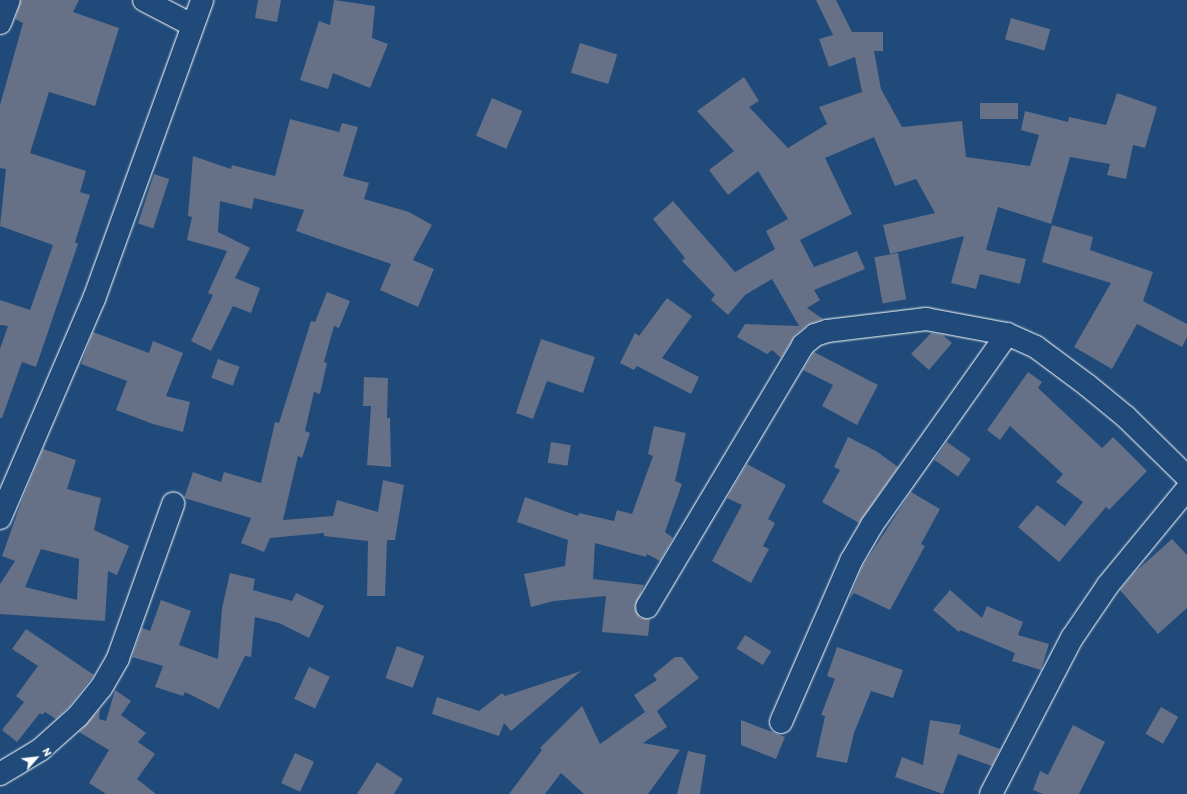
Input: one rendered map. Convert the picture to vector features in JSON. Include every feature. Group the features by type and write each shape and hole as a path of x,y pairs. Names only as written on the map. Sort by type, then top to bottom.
{"street":[{"path":"0,23 10,0"},
{"path":"144,0 192,25"},
{"path":"0,518 94,299 202,0"},
{"path":"647,607 803,345 815,335 826,331 926,319 1007,334 1036,347 1087,385 1126,417 1187,477"},
{"path":"781,722 851,561 872,525 1007,334"},
{"path":"991,794 1072,638 1108,585 1187,489"},
{"path":"0,774 40,750 78,716 101,688 118,658 173,504"}],"building":[{"path":"21,0 79,0 73,12 119,28 95,106 49,92 30,153 86,171 80,192 90,195 75,242 78,244 36,367 22,362 2,418 0,418 0,349 8,326 0,325 0,300 30,310 53,245 0,226 6,169 0,168 0,105 23,23 15,19"},
{"path":"258,0 281,0 277,22 255,18"},
{"path":"334,0 375,6 372,38 388,44 370,88 333,73 328,89 300,80 319,21 330,25"},
{"path":"816,0 836,0 852,32 883,32 883,51 874,51 881,89 902,127 962,121 966,157 1030,166 1039,135 1021,130 1025,111 1068,122 1069,117 1106,125 1117,93 1157,107 1145,148 1133,145 1126,179 1107,175 1110,164 1070,157 1051,224 998,207 986,250 1026,259 1020,284 980,274 976,289 951,283 964,236 890,254 883,225 935,213 916,179 895,186 874,137 825,158 852,214 800,240 814,267 857,251 865,269 814,290 820,300 807,308 823,319 807,325 795,335 781,358 772,350 767,354 737,337 745,324 799,326 772,279 745,295 728,315 711,300 715,295 682,261 685,258 653,219 673,201 735,272 775,249 766,231 788,219 758,171 728,195 709,170 734,151 697,111 744,77 759,101 749,107 788,148 827,124 819,107 862,92 855,57 829,67 819,39 833,35"},
{"path":"1011,18 1050,29 1044,50 1005,39"},
{"path":"580,43 617,54 608,84 571,73"},
{"path":"492,98 522,111 506,149 476,136"},
{"path":"980,103 1018,103 1018,119 980,119"},
{"path":"290,119 339,132 342,123 358,127 343,176 369,183 364,199 409,212 432,225 413,260 434,269 418,307 380,290 391,264 296,231 304,210 254,198 252,209 220,201 218,232 250,248 235,278 260,288 251,313 233,306 211,351 191,341 213,295 208,293 227,251 187,240 192,217 188,216 193,156 231,169 232,165 275,176"},
{"path":"154,174 169,179 153,228 138,223"},
{"path":"1052,225 1093,237 1090,250 1153,272 1143,301 1187,324 1187,337 1182,347 1137,324 1112,369 1074,347 1111,283 1042,262"},
{"path":"898,253 906,299 883,303 874,257"},
{"path":"327,292 350,301 339,328 334,326 324,362 327,363 320,394 314,392 305,431 310,433 302,458 298,456 283,520 333,516 337,500 378,512 383,480 404,485 395,540 387,540 385,596 367,596 368,541 324,536 324,533 270,538 264,552 241,543 251,518 184,498 193,472 221,482 224,472 261,483 275,422 279,423 311,321 315,322"},
{"path":"667,298 692,316 662,358 699,377 691,394 637,366 634,370 620,363 635,333 639,336"},
{"path":"93,332 149,353 153,341 183,353 166,396 190,402 183,432 153,424 116,410 127,381 81,364"},
{"path":"931,333 943,335 952,343 929,370 911,354"},
{"path":"541,339 595,357 583,393 547,381 533,419 516,413"},
{"path":"814,352 878,385 857,425 822,406 833,385 803,370"},
{"path":"218,359 240,367 233,386 211,378"},
{"path":"1028,372 1042,382 1038,388 1102,448 1113,437 1147,471 1109,510 1106,507 1059,562 1018,527 1037,505 1065,526 1083,502 1056,482 1063,474 1010,426 1000,440 987,430"},
{"path":"364,377 388,378 387,418 390,418 391,467 367,465 371,406 363,406"},
{"path":"654,426 686,433 675,481 682,484 665,532 673,538 660,561 647,554 646,557 595,543 593,579 644,585 635,607 640,618 650,619 648,636 602,632 606,596 554,601 531,607 524,574 565,566 568,540 517,522 525,497 578,516 579,513 614,521 617,510 632,514 653,456 648,454"},
{"path":"848,437 876,451 898,467 859,523 822,502 840,470 834,467"},
{"path":"551,442 571,445 567,466 548,463"},
{"path":"947,442 971,459 958,477 934,460"},
{"path":"43,449 76,460 67,489 101,498 94,530 129,546 117,575 108,571 105,621 0,614 0,584 15,561 2,556 22,500","holes":["41,549 79,559 77,600 25,587"]},
{"path":"747,464 786,485 768,519 775,523 763,546 769,549 751,583 712,561 742,505 727,498"},
{"path":"911,492 940,509 921,544 925,546 890,610 854,593 849,600 862,567"},
{"path":"1172,539 1187,555 1187,608 1158,634 1120,590 1135,572"},
{"path":"230,573 255,579 253,590 292,601 296,593 324,606 309,638 279,623 255,617 251,657 245,656 219,709 185,692 183,696 155,687 163,666 132,657 142,628 150,631 161,600 191,611 179,645 218,659 222,608"},
{"path":"950,590 982,618 987,606 1023,622 1018,635 1049,644 1041,670 1012,661 1015,653 960,630 959,632 933,610"},
{"path":"26,629 94,675 69,707 56,719 45,712 42,715 40,713 17,742 2,730 24,702 16,696 38,666 12,649"},
{"path":"745,635 771,651 763,665 737,649"},
{"path":"397,646 424,656 413,688 385,678"},
{"path":"837,647 903,670 893,698 871,691 854,733 847,763 816,757 825,716 821,715 835,679 827,676"},
{"path":"675,657 682,657 699,678 657,711 667,727 643,743 680,750 648,794 584,794 561,773 545,794 509,794 542,750 540,748 582,706 600,744 645,712 634,695 657,680 653,675"},
{"path":"309,667 330,677 315,708 294,699"},
{"path":"581,671 511,731 504,723 499,736 432,714 437,697 479,711 502,693 505,696"},
{"path":"115,690 131,701 121,715 146,733 138,742 155,754 137,779 156,794 106,794 89,783 109,750 79,732 100,709 99,719 106,721"},
{"path":"1161,707 1178,717 1163,744 1146,734"},
{"path":"741,720 785,737 776,759 741,745"},
{"path":"930,720 961,725 959,734 1000,749 992,766 958,754 943,794 895,777 902,757 923,765"},
{"path":"1073,725 1105,742 1079,794 1043,794 1033,790 1040,771 1048,775"},
{"path":"688,751 706,755 700,794 677,794"},
{"path":"295,753 314,762 300,792 281,783"},
{"path":"377,762 403,779 394,794 357,794"}]}
